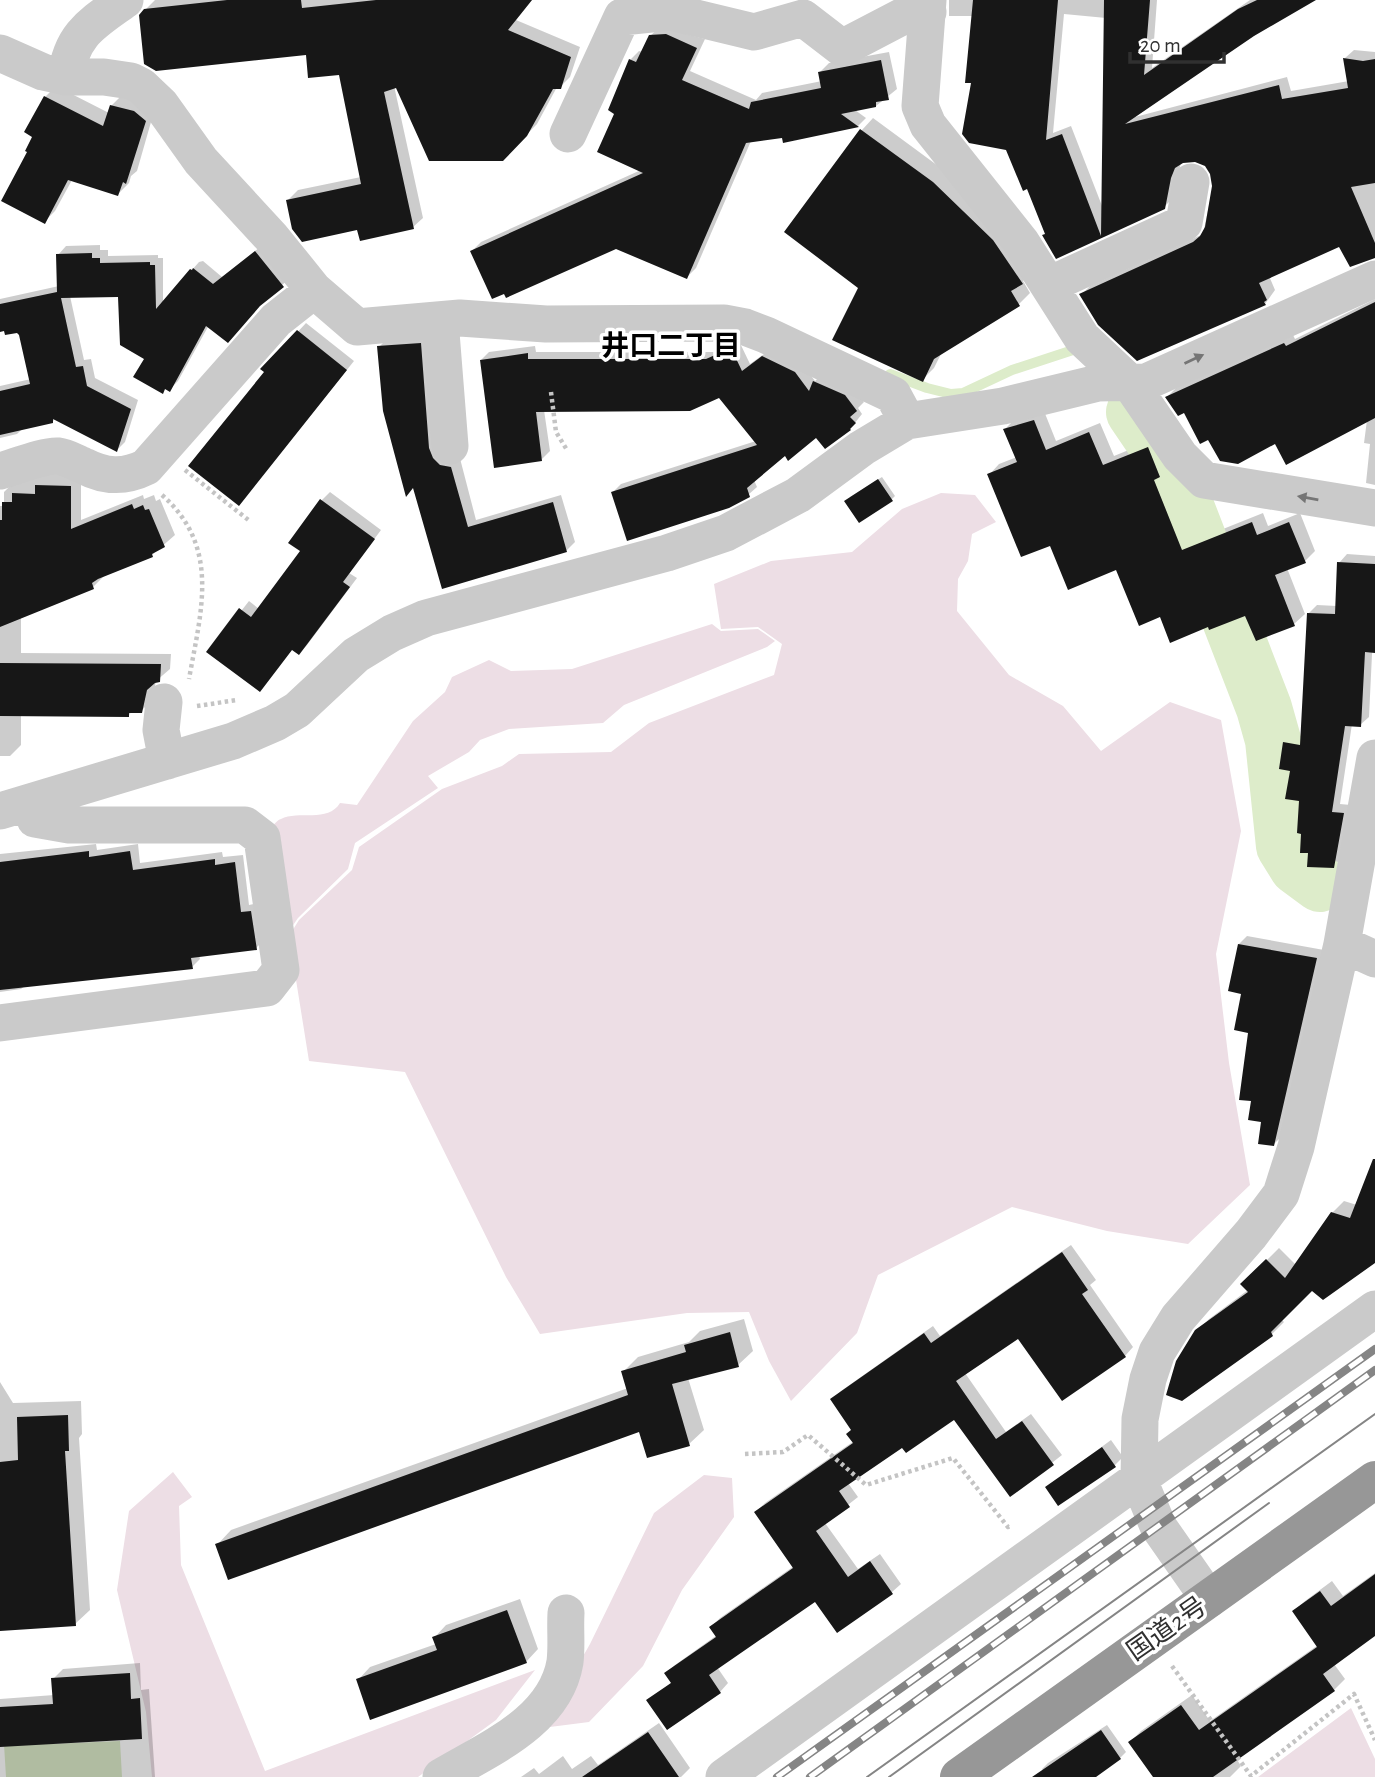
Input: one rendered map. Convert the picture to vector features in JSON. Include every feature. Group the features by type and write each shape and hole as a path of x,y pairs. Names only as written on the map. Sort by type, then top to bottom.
{"highway":[{"name":"国道2号","path":"959,1777 1375,1480"}],"street":[{"path":"66,77 69,56 80,36 125,0"},
{"path":"568,134 622,17 671,12 754,32 803,18 842,48 922,9 922,112 928,125 1021,242 1082,338 1180,456 1204,480 1375,508"},
{"path":"0,53 43,72 66,77 131,80 152,94 201,161 272,238 314,290 357,327 480,319 546,324 711,323 745,327 893,395 907,421"},
{"path":"1049,285 1184,223 1191,183"},
{"path":"15,807 233,741 275,723 297,710 356,655 404,627 426,618 667,553 726,533 799,495 862,448 907,421 1003,406 1117,383 1146,382 1375,279"},
{"path":"0,471 53,456 108,475 135,472 146,467 276,320 314,290"},
{"path":"440,320 450,446"},
{"path":"167,761 161,730 179,699"},
{"path":"1209,1599 1158,1526 1139,1480 1140,1419 1157,1352 1178,1318 1251,1234 1281,1194 1296,1147 1342,944 1375,758"},
{"path":"0,1023 267,988 281,970 262,838 245,825 69,825 35,819 15,807"},
{"path":"1342,944 1375,959"},
{"path":"724,1777 1375,1309"},
{"path":"441,1777 502,1741 539,1713 548,1702 565,1662 566,1613"}],"path":[{"path":"551,392 556,432 568,450"},
{"path":"146,467 158,492 175,507 192,531 200,552 202,610 179,699 197,706 248,697"},
{"path":"184,470 251,522"},
{"path":"745,1454 783,1452 808,1435 866,1485 953,1458 1008,1527 1018,1521"},
{"path":"1152,1639 1251,1776 1354,1694 1375,1740"}],"shaded area":[{"path":"941,493 975,495 996,522 972,534 968,561 958,579 957,611 1009,675 1063,706 1101,751 1170,702 1221,720 1241,831 1216,954 1229,1063 1250,1185 1188,1244 1107,1231 1012,1207 878,1275 857,1333 791,1401 769,1361 749,1312 687,1313 540,1334 506,1277 405,1072 309,1061 289,936 299,920 352,870 359,847 442,789 502,766 519,754 611,752 649,723 774,675 782,644 758,627 721,629 714,584 771,561 852,552 902,509"},
{"path":"712,624 721,631 758,629 775,641 767,647 624,705 603,723 509,729 480,740 469,752 428,776 438,788 355,843 348,869 298,918 287,934 272,826 278,820 288,817 328,813 340,803 357,805 413,721 445,692 452,677 489,660 511,671 572,669"},
{"path":"173,1472 192,1497 179,1506 181,1565 265,1771 535,1670 496,1720 418,1777 152,1777 146,1712 117,1590 129,1511"},
{"path":"704,1475 732,1478 734,1517 682,1590 643,1666 589,1722 542,1728 590,1644 654,1513"},
{"path":"1351,1708 1375,1759 1375,1777 1258,1777"},
{"path":"3,1728 50,1744 120,1741 122,1777 6,1777"}],"building":[{"path":"227,0 301,0 302,8 376,0 532,0 508,30 571,57 561,89 553,89 527,136 503,161 429,161 396,88 384,92 414,229 360,241 357,230 302,242 292,229 286,200 361,184 339,75 308,78 306,55 156,71 144,64 139,15 144,9"},
{"path":"973,0 1058,0 1046,140 1062,134 1101,236 1104,0 1150,0 1144,75 1238,9 1257,0 1316,0 1254,36 1125,124 1279,85 1282,99 1348,88 1343,58 1363,61 1375,59 1375,183 1351,187 1375,243 1375,258 1350,267 1339,247 1259,283 1267,300 1264,302 1266,305 1137,361 1098,325 1079,294 1193,242 1200,236 1205,227 1212,186 1210,174 1205,166 1195,162 1183,163 1175,168 1171,178 1165,209 1056,259 1042,235 1045,234 1027,189 1023,191 1006,150 969,143 962,134 971,83 965,83"},
{"path":"666,34 697,48 682,80 749,109 751,102 821,88 818,72 881,60 889,100 876,102 876,107 841,114 859,127 783,143 782,138 746,143 687,279 616,249 506,298 504,294 492,299 470,251 643,173 597,152 614,114 608,110 629,59 636,62 649,35"},
{"path":"44,96 103,126 110,105 134,111 146,121 126,184 123,182 118,196 68,180 45,224 1,201 27,152 25,151 32,137 24,132"},
{"path":"860,129 933,182 993,240 1023,284 1011,291 1020,306 934,359 923,382 832,340 858,288 784,232"},
{"path":"255,251 284,287 260,306 228,343 206,326 170,392 165,389 163,394 133,377 144,359 120,345 118,297 61,298 76,367 83,366 87,386 131,409 117,452 53,419 53,423 0,435 0,391 30,384 19,335 5,335 4,331 0,332 0,304 57,292 56,254 92,253 92,258 100,258 100,263 150,262 150,265 155,265 156,309 190,269 193,268 213,284"},
{"path":"1375,302 1375,418 1286,465 1275,444 1238,464 1220,461 1208,440 1200,444 1184,413 1178,416 1165,397 1284,343 1286,346"},
{"path":"297,330 347,370 239,506 188,466 264,372 260,369"},
{"path":"421,343 429,448 440,465 451,467 468,527 553,502 567,552 442,589 413,488 406,497 383,411 377,346"},
{"path":"731,348 742,371 762,356 795,372 809,391 813,381 845,395 857,411 850,417 856,423 851,430 825,449 816,438 788,461 785,456 747,488 750,497 729,508 627,541 611,492 757,445 719,398 690,411 536,412 542,461 494,468 480,360 528,353 528,359 706,359"},
{"path":"1034,420 1046,450 1089,432 1103,465 1148,447 1160,477 1154,480 1182,550 1252,522 1257,535 1289,522 1306,563 1275,575 1295,626 1256,641 1245,616 1209,630 1208,627 1170,643 1160,617 1139,626 1116,570 1068,590 1050,546 1021,557 987,474 1017,462 1003,429"},
{"path":"878,479 893,501 859,523 844,501"},
{"path":"35,485 71,486 71,529 132,504 134,509 143,505 145,510 149,509 165,547 152,554 153,557 98,579 92,583 94,589 0,627 2,502 12,502 12,493 35,494"},
{"path":"320,499 375,539 343,582 350,587 299,655 292,650 260,692 206,652 239,608 251,617 300,551 288,543"},
{"path":"1337,562 1375,564 1375,653 1365,652 1361,727 1345,726 1332,812 1344,813 1334,868 1307,867 1308,853 1300,853 1301,834 1297,833 1299,801 1285,799 1290,771 1279,769 1283,742 1300,745 1307,613 1335,614"},
{"path":"0,663 161,664 160,682 147,690 142,713 129,713 129,717 0,716"},
{"path":"89,851 89,857 130,851 133,870 215,859 215,865 235,862 241,912 251,911 257,950 191,958 193,969 0,990 0,862"},
{"path":"1238,944 1317,958 1274,1146 1258,1144 1261,1122 1248,1120 1251,1101 1239,1100 1248,1033 1234,1030 1241,994 1228,991"},
{"path":"1373,1159 1375,1263 1323,1300 1312,1291 1271,1332 1273,1336 1182,1401 1166,1395 1176,1361 1195,1330 1248,1292 1240,1284 1266,1259 1285,1278 1331,1212 1350,1218"},
{"path":"1062,1252 1088,1290 1082,1294 1126,1357 1062,1401 1018,1339 956,1381 996,1439 1022,1421 1054,1465 1010,1497 954,1420 906,1453 902,1448 839,1491 850,1507 816,1531 848,1577 870,1561 893,1594 837,1633 815,1602 709,1675 721,1693 667,1730 646,1700 671,1683 664,1673 716,1637 709,1627 793,1568 754,1512 853,1443 846,1434 851,1430 830,1399 924,1333 931,1343"},
{"path":"730,1332 739,1367 672,1384 690,1446 647,1458 639,1432 228,1580 215,1544 628,1395 621,1371 686,1352 684,1345"},
{"path":"68,1415 69,1451 65,1451 76,1626 0,1631 0,1462 18,1460 17,1417"},
{"path":"1102,1447 1116,1467 1058,1506 1045,1487"},
{"path":"1375,1574 1375,1636 1323,1674 1335,1691 1213,1777 1153,1777 1128,1742 1181,1705 1199,1730 1317,1647 1292,1611 1320,1591 1331,1606"},
{"path":"507,1610 527,1663 370,1720 356,1679 437,1650 432,1637"},
{"path":"130,1673 131,1699 140,1698 142,1739 0,1747 0,1707 53,1704 51,1678"},
{"path":"1101,1730 1121,1759 1096,1777 1032,1777"},
{"path":"648,1732 679,1777 582,1777"}],"waterway":[{"path":"890,374 927,388 951,394 963,393 1012,370 1073,350"},
{"path":"1134,412 1170,465 1264,708 1273,740 1284,846 1297,867 1320,884"}],"tram line":[{"path":"867,1777 1375,1414"},
{"path":"889,1777 1269,1503"}],"railway":[{"path":"777,1777 1375,1349"},
{"path":"810,1777 1375,1370"}],"district":[{"name":"井口二丁目","path":"671,347"}]}
